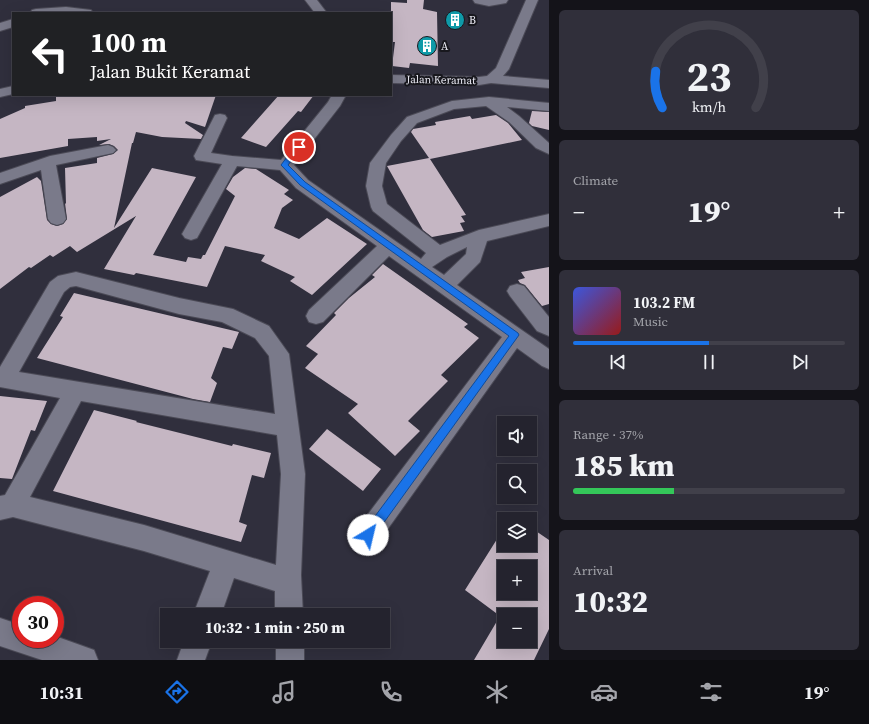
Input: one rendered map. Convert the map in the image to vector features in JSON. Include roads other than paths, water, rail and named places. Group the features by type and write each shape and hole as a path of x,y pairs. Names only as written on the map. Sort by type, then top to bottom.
{"street":[{"path":"311,0 320,12"},
{"path":"479,0 489,2 502,0"},
{"path":"491,79 502,69 532,0"},
{"name":"Jalan Keramat","path":"392,78 479,81 491,79 549,84"},
{"path":"0,93 12,90"},
{"path":"284,165 335,103 338,96"},
{"path":"489,101 514,120 542,145 549,149"},
{"path":"438,253 379,207 374,186 378,163 396,138 412,120 452,105 489,101 549,107"},
{"path":"220,118 202,156 284,165 302,184 446,285 549,360"},
{"path":"0,179 48,162 108,150"},
{"path":"191,234 232,160"},
{"path":"48,162 57,219"},
{"path":"421,268 438,253 479,236 549,220"},
{"path":"446,285 474,257 479,236"},
{"path":"316,316 389,245"},
{"path":"287,426 2,379 57,287 65,281 76,280 178,306 226,315 262,332 279,354 293,474 288,580 289,608"},
{"path":"516,291 544,325 549,328"},
{"path":"368,535 515,335"},
{"path":"76,390 6,507 144,538 288,580"},
{"path":"210,608 226,563"},
{"path":"0,632 84,660"},
{"path":"191,660 195,648"},
{"path":"290,648 290,660"}],"place":[{"name":"B","path":"455,20"},
{"name":"A","path":"427,46"}]}
